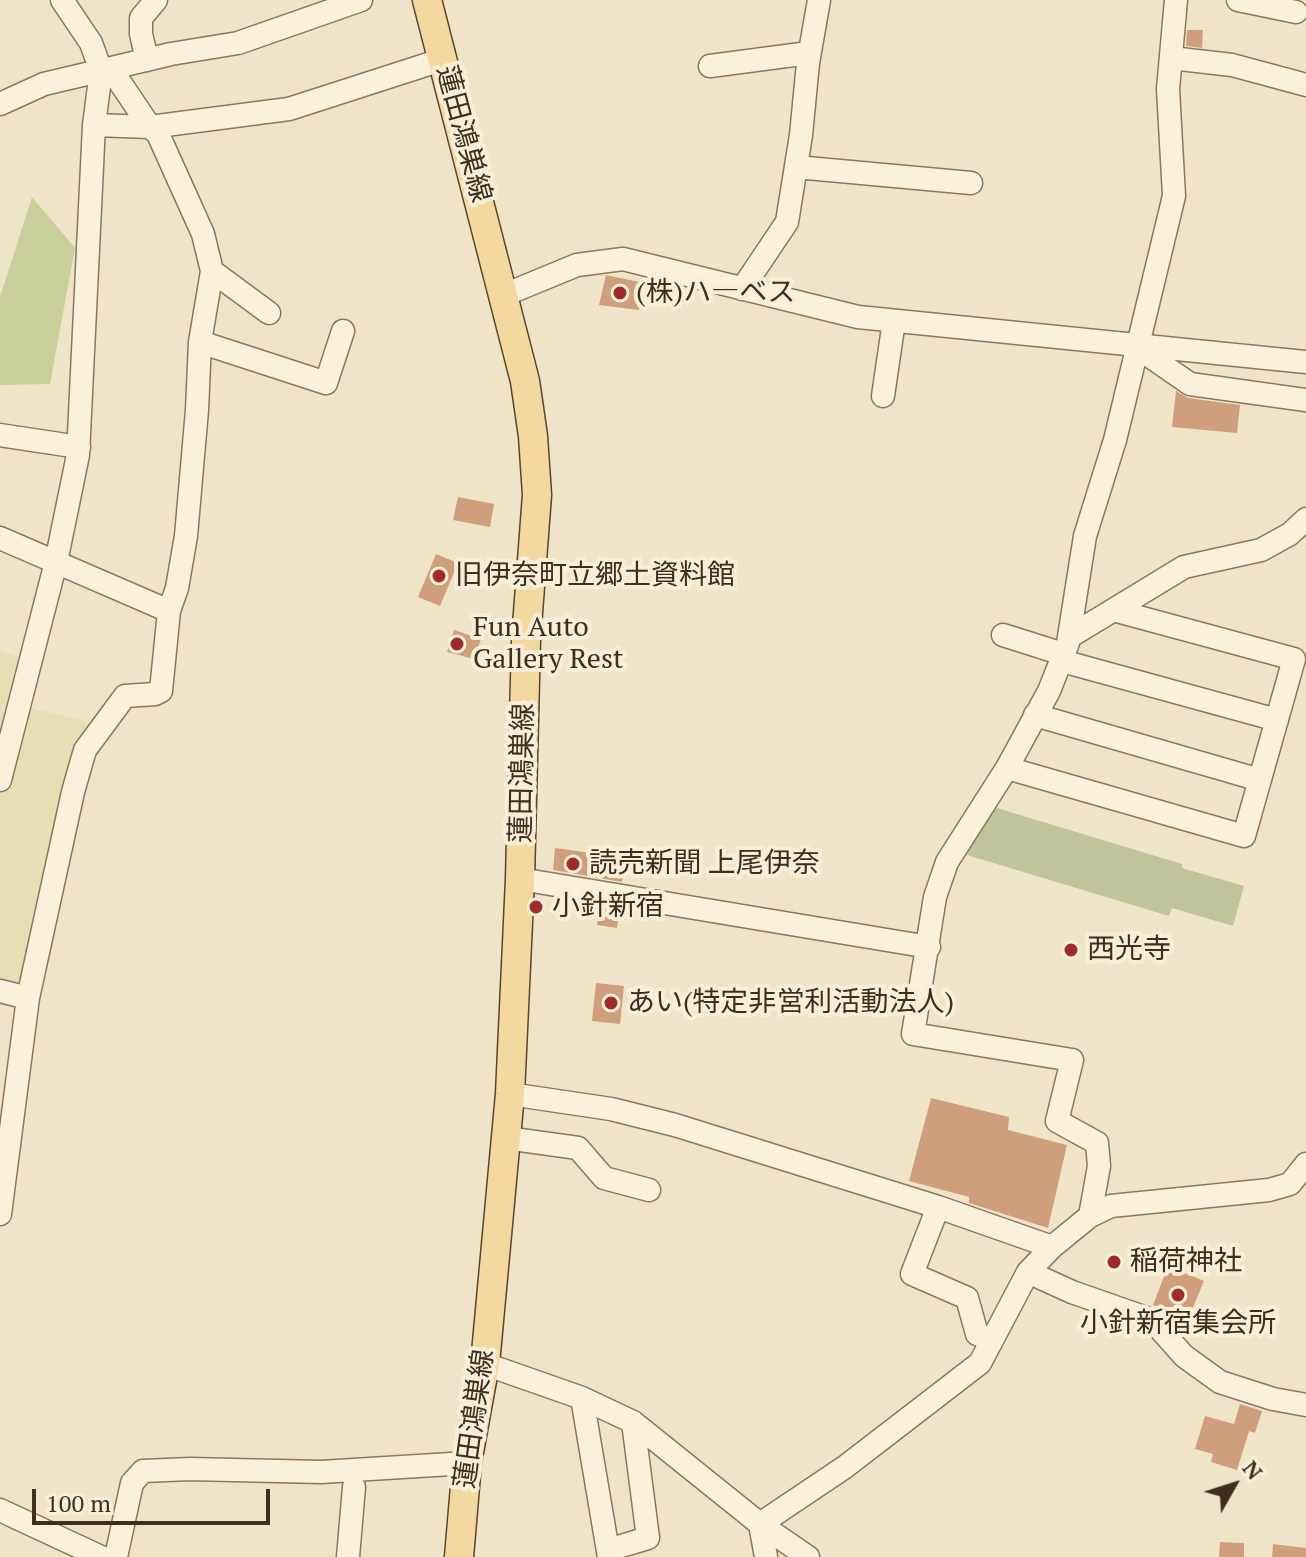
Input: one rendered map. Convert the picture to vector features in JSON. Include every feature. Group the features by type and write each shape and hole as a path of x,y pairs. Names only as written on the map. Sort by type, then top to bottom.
{"main road":[{"name":"蓮田鴻巣線","path":"429,1 525,381 537,495 526,639 520,879 510,1094 485,1364 467,1463 459,1557"}],"street":[{"path":"0,1214 28,998 85,750 125,696 161,691 169,611 177,588 186,536 200,342 212,271 203,234 158,134 106,70 62,0"},
{"path":"147,60 141,18 156,0"},
{"path":"0,104 44,84 238,43 361,0"},
{"path":"742,289 787,222 819,0"},
{"path":"1090,1216 1099,1166 1097,1143 1057,1121 1072,1060 913,1034 935,897 947,862 1007,768 1049,691 1065,650 1085,536 1115,440 1174,196 1168,89 1176,0"},
{"path":"1238,0 1296,12"},
{"path":"710,66 809,53"},
{"path":"1171,58 1232,65 1306,85"},
{"path":"94,125 150,127 289,109 444,59"},
{"path":"0,780 56,562 79,447 94,125 106,70"},
{"path":"796,167 971,183"},
{"path":"504,295 577,265 623,259 858,317 1306,362"},
{"path":"212,271 269,313"},
{"path":"883,396 894,321"},
{"path":"200,342 326,383 343,331"},
{"path":"1137,347 1190,384 1306,400"},
{"path":"0,435 79,447"},
{"path":"1065,650 1113,610 1184,567 1261,550 1290,534 1306,519"},
{"path":"0,538 169,611"},
{"path":"1007,768 1244,836 1294,659 1113,610"},
{"path":"1003,635 1065,650 1277,720"},
{"path":"1035,715 1260,780"},
{"path":"520,879 929,947"},
{"path":"0,991 28,998"},
{"path":"510,1094 611,1109 675,1125 938,1207 1052,1247"},
{"path":"506,1138 578,1148 604,1178 649,1190"},
{"path":"760,1524 845,1467 980,1363 1028,1272 1052,1247 1090,1216 1111,1206 1269,1190 1290,1184 1306,1164"},
{"path":"938,1207 912,1274 967,1298 977,1334 992,1340"},
{"path":"1028,1272 1072,1292 1152,1320 1184,1356 1220,1382 1273,1399 1306,1405"},
{"path":"485,1364 582,1398 633,1422 760,1524 808,1557"},
{"path":"582,1398 609,1554 648,1538 633,1422"},
{"path":"116,1557 132,1483 143,1471 321,1472 467,1463"},
{"path":"348,1557 354,1487"},
{"path":"0,1510 101,1557"},
{"path":"760,1524 766,1557"}],"shaded area":[{"path":"0,651 30,661 20,705 104,726 96,733 28,998 0,991"}],"green space":[{"path":"32,197 75,248 50,384 0,385 0,297"},
{"path":"987,805 1244,886 1233,926 1172,908 1169,916 967,855"}],"building":[{"path":"1187,30 1203,30 1202,48 1186,46"},
{"path":"606,275 644,283 639,310 599,305"},
{"path":"1176,391 1188,398 1240,405 1237,433 1172,427"},
{"path":"458,497 494,504 490,527 453,520"},
{"path":"436,554 458,563 440,606 418,597"},
{"path":"454,630 481,639 474,659 447,652"},
{"path":"555,848 626,858 622,882 553,870"},
{"path":"599,906 619,911 617,928 597,925"},
{"path":"596,983 624,986 620,1024 592,1021"},
{"path":"931,1098 1009,1117 1008,1130 1067,1145 1048,1228 969,1203 969,1197 909,1181"},
{"path":"1168,1266 1204,1281 1186,1324 1153,1305"},
{"path":"1240,1404 1262,1411 1255,1433 1249,1431 1237,1470 1211,1462 1213,1454 1195,1449 1205,1416 1234,1424"},
{"path":"1220,1542 1244,1543 1244,1557 1219,1557"},
{"path":"1273,1544 1306,1548 1306,1557 1272,1557"}],"place":[{"name":"(株)ハ―ベス","path":"620,293"},
{"name":"旧伊奈町立郷土資料館","path":"439,576"},
{"name":"Fun Auto Gallery Rest","path":"457,644"},
{"name":"読売新聞 上尾伊奈","path":"573,864"},
{"name":"小針新宿","path":"536,907"},
{"name":"西光寺","path":"1071,950"},
{"name":"あい(特定非営利活動法人)","path":"611,1003"},
{"name":"稲荷神社","path":"1114,1262"},
{"name":"小針新宿集会所","path":"1178,1295"}]}
